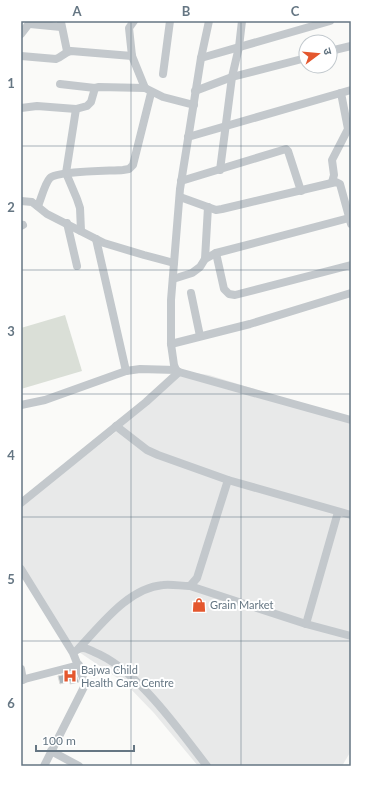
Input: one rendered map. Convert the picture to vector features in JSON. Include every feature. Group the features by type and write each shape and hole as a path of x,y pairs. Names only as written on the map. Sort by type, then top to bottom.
{"street":[{"path":"164,74 170,21"},
{"path":"177,371 171,344 172,279 181,181 201,58 209,21"},
{"path":"220,170 232,78 239,47 242,21"},
{"path":"201,58 330,21"},
{"path":"21,34 31,22 61,24 66,51"},
{"path":"38,206 50,178 53,176 66,173 123,170 128,169 133,165 148,90 132,56 129,23"},
{"path":"338,49 351,46"},
{"path":"21,56 56,59 66,51 132,56"},
{"path":"196,91 232,78 298,60"},
{"path":"60,84 95,88 148,90 163,97 194,105"},
{"path":"21,108 37,106 76,109 87,106 91,102 95,88"},
{"path":"188,137 351,90"},
{"path":"332,182 334,175 332,160 348,129 341,93"},
{"path":"76,109 66,173 78,199 81,231"},
{"path":"181,181 286,149 288,151 301,191"},
{"path":"180,196 216,210 301,191 332,182 340,184 350,221 216,253 205,259"},
{"path":"21,201 32,202 47,214 104,243 174,263"},
{"path":"172,279 192,273 200,267 205,259 208,207"},
{"path":"67,223 78,266"},
{"path":"96,239 126,371"},
{"path":"216,253 224,289 229,294 235,295 351,265"},
{"path":"191,293 200,336"},
{"path":"171,344 250,324 351,293"},
{"path":"21,405 45,400 126,371 140,369 177,371 351,420"},
{"path":"21,503 146,402 177,371"},
{"path":"116,426 147,450 158,455 228,480 351,515"},
{"path":"190,586 197,578 228,480"},
{"path":"306,624 338,512"},
{"path":"21,569 76,650 79,665 84,678 84,687 44,766"},
{"path":"76,650 102,622 138,592 163,584 190,586 306,624 351,636"},
{"path":"76,650 87,649 97,653 116,664 130,675 164,711 208,766"},
{"path":"21,669 22,680 79,665"},
{"path":"51,750 79,766"}],"shaded area":[{"path":"65,315 82,371 21,389 21,328"},
{"name":"Grain Market","path":"181,371 209,375 351,419 351,751 342,766 198,766 154,713 125,683 73,648 21,563 21,506 117,431"}],"building":[{"path":"75,672 79,682 70,684 70,681 60,684 58,676"}],"place":[{"name":"Grain Market","path":"199,605"},
{"name":"Bajwa Child Health Care Centre","path":"70,676"}]}
